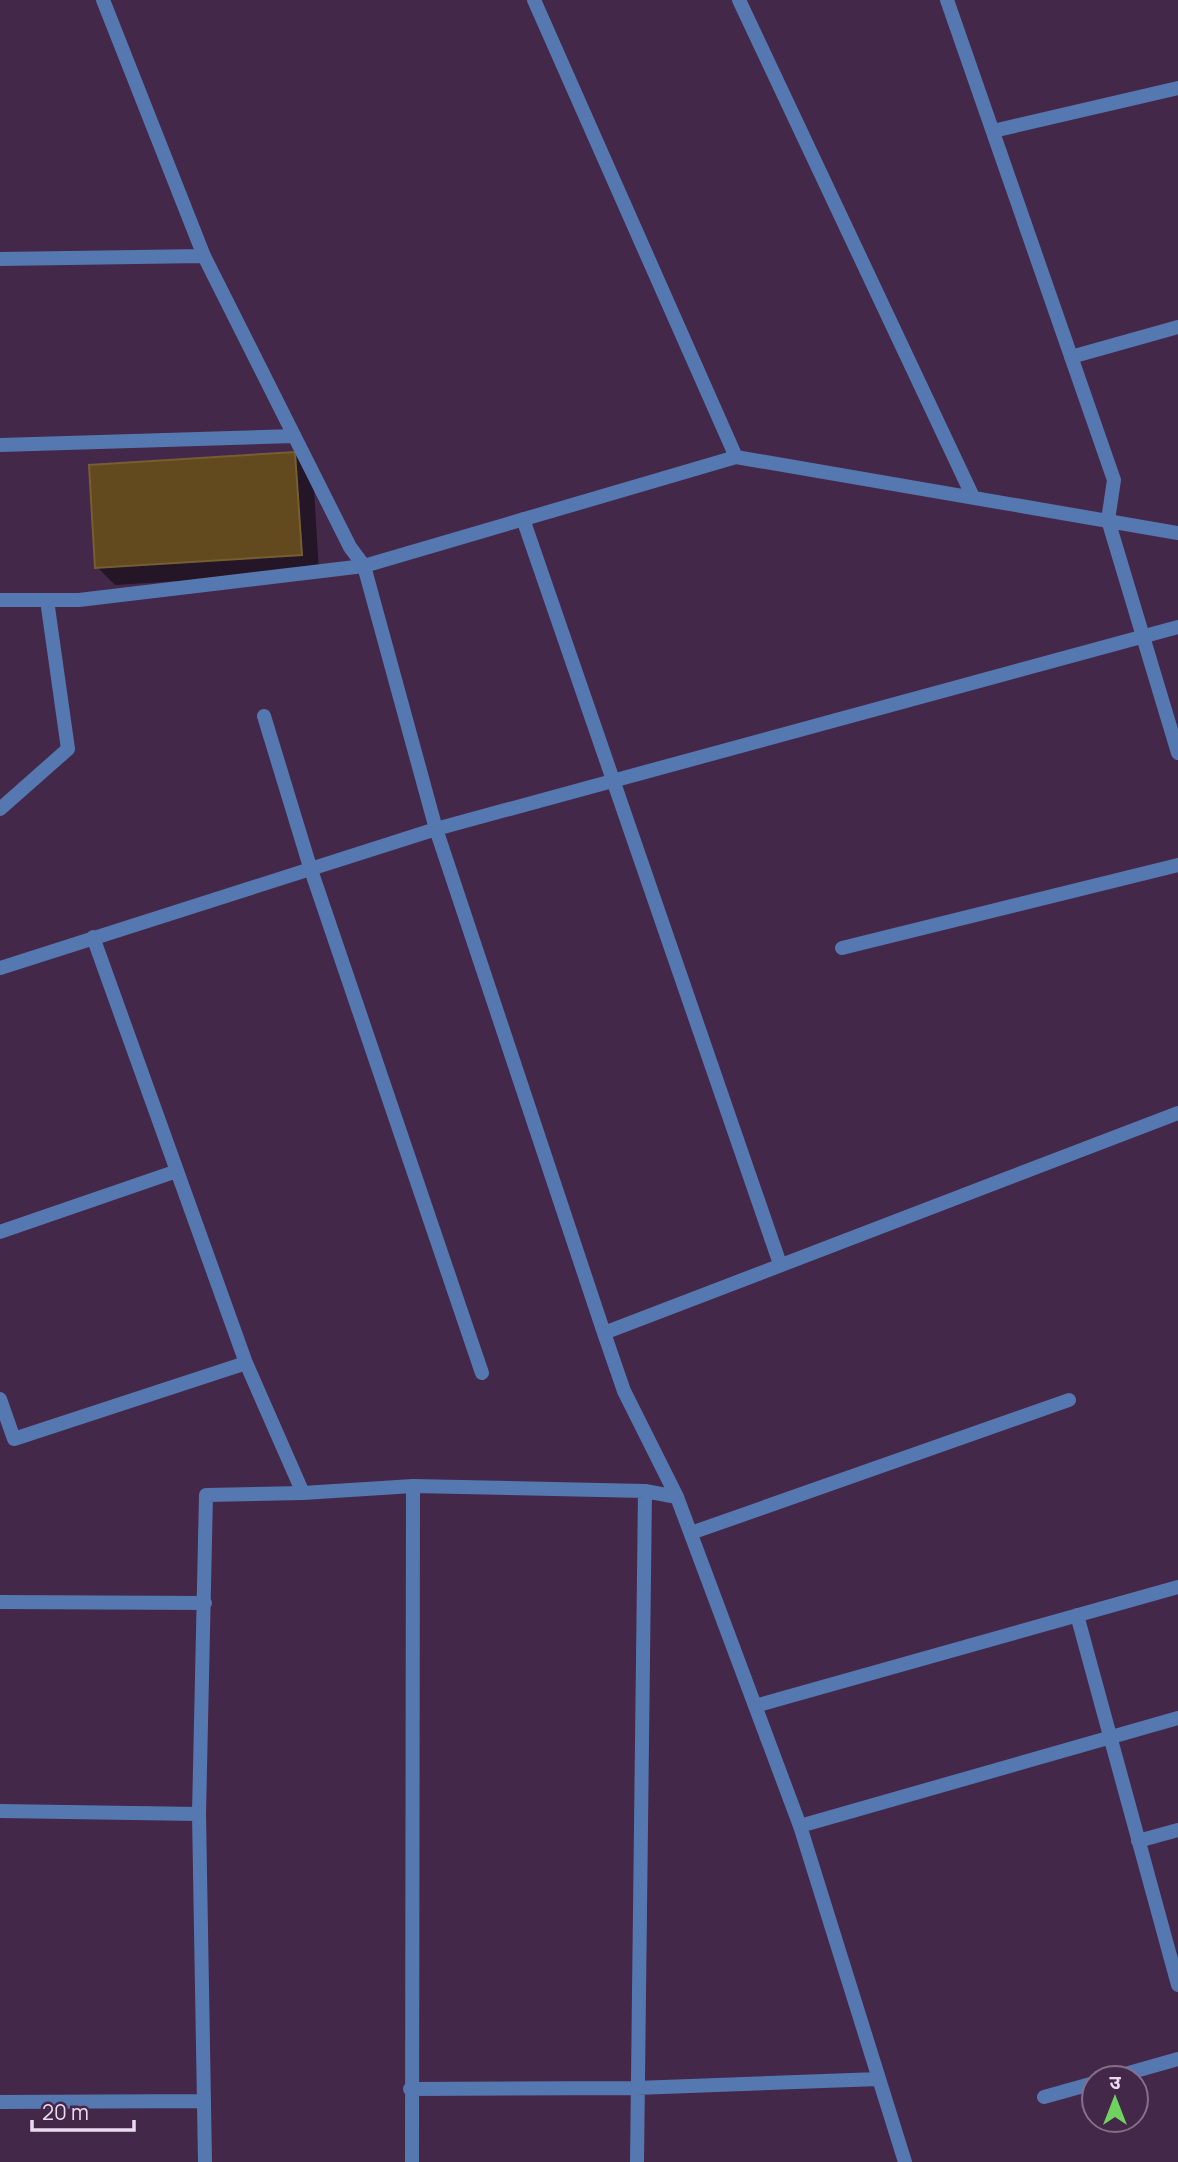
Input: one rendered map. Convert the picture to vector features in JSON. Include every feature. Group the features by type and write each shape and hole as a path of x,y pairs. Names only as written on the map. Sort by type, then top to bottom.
{"street":[{"path":"103,0 204,256 350,547 364,566 436,829 604,1333 624,1391 677,1497 800,1826 905,2162"},
{"path":"534,0 736,457"},
{"path":"739,0 973,497"},
{"path":"947,0 1114,480 1108,520 1178,753"},
{"path":"993,131 1178,88"},
{"path":"0,259 204,256"},
{"path":"1071,357 1178,327"},
{"path":"0,446 294,436"},
{"path":"0,600 79,600 364,566 736,457 1178,533"},
{"path":"523,519 611,783 780,1264"},
{"path":"0,809 68,749 47,600"},
{"path":"0,968 436,829 1178,627"},
{"path":"264,716 310,867 482,1373"},
{"path":"842,948 1178,864"},
{"path":"93,937 246,1363 303,1493"},
{"path":"604,1333 1178,1113"},
{"path":"0,1231 177,1171"},
{"path":"0,1399 13,1439 246,1363"},
{"path":"691,1533 1069,1399"},
{"path":"205,2162 200,1814 206,1495 303,1493 413,1486 645,1491 677,1497"},
{"path":"412,2162 410,2089 413,1486"},
{"path":"636,2162 645,1491"},
{"path":"755,1706 1178,1587"},
{"path":"0,1602 205,1603"},
{"path":"1077,1615 1178,1985"},
{"path":"800,1826 1178,1718"},
{"path":"0,1811 200,1814"},
{"path":"1138,1841 1178,1830"},
{"path":"1150,2067 1178,2059"},
{"path":"410,2089 636,2088 879,2079"},
{"path":"1044,2097 1080,2087"},
{"path":"0,2102 204,2101"}],"building":[{"path":"295,452 302,555 95,568 89,465"}]}
